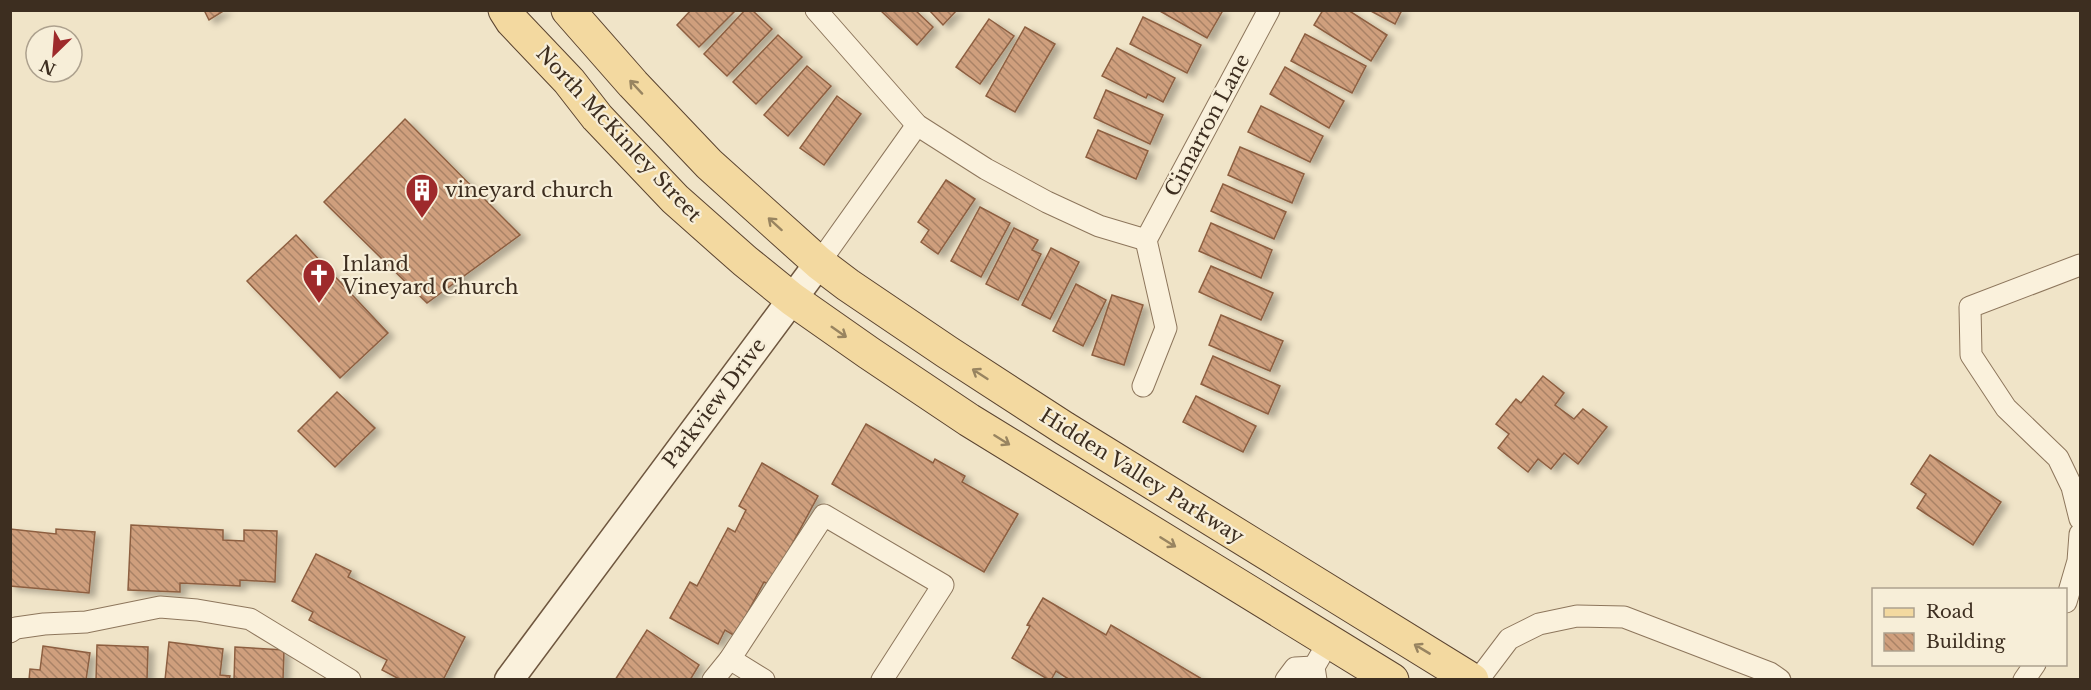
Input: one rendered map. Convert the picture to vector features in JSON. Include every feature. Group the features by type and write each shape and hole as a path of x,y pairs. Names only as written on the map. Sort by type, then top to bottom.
{"main road":[{"name":"North McKinley Street","path":"505,10 512,21 569,81 597,117 675,198 792,298"},
{"path":"568,10 633,84 709,164 819,263"},
{"name":"Hidden Valley Parkway","path":"819,263 946,352 1260,550 1472,680"},
{"path":"792,298 1320,663 1392,680"},
{"path":"1260,550 1288,587 1326,612 1334,624 1334,634 1320,663"}],"street":[{"path":"816,10 916,125 986,169 1047,202 1099,226 1146,240 1166,328 1143,386"},
{"name":"Cimarron Lane","path":"1146,240 1269,10"},
{"name":"Parkview Drive","path":"509,680 819,263 916,125"},
{"path":"2080,265 1970,307 1971,355 2006,408 2058,458 2072,487 2080,519"},
{"path":"713,680 730,659 824,515 943,585 882,680"},
{"path":"2067,599 2078,561 2080,534"},
{"path":"13,630 44,624 86,622 160,607 197,610 250,619 324,673 350,680"},
{"path":"1478,680 1509,639 1539,624 1577,616 1624,617 1770,673 1780,680"},
{"path":"730,659 764,680"},
{"path":"1286,680 1295,668 1320,663"},
{"path":"2024,680 2034,666"}],"building":[{"path":"204,10 225,10 209,20"},
{"path":"691,10 736,10 699,47 677,25"},
{"path":"745,10 752,10 772,29 727,76 704,54"},
{"path":"880,10 915,10 933,27 917,45"},
{"path":"929,10 957,10 943,25"},
{"path":"1158,10 1219,10 1222,12 1207,38"},
{"path":"1323,10 1348,10 1387,35 1371,61 1314,25"},
{"path":"1369,10 1402,10 1395,24"},
{"path":"1143,17 1201,45 1187,73 1130,44"},
{"path":"989,19 1014,36 980,84 956,67"},
{"path":"1025,27 1055,44 1015,112 986,96"},
{"path":"1305,34 1366,66 1352,93 1291,61"},
{"path":"778,35 802,57 756,104 733,82"},
{"path":"1117,48 1175,78 1163,102 1148,94 1146,98 1102,76"},
{"path":"807,66 831,86 788,136 764,115"},
{"path":"1285,67 1344,101 1329,128 1270,94"},
{"path":"1106,90 1163,115 1150,144 1094,118"},
{"path":"837,96 861,114 824,165 800,148"},
{"path":"1261,106 1323,136 1310,162 1248,132"},
{"name":"vineyard church","path":"405,119 520,235 427,303 324,202"},
{"path":"1098,130 1148,151 1136,179 1086,157"},
{"path":"1240,147 1304,174 1292,203 1228,175"},
{"path":"946,180 975,199 938,254 921,242 929,230 918,222"},
{"path":"1223,184 1286,212 1274,239 1211,211"},
{"path":"980,207 1010,223 981,277 951,261"},
{"path":"1211,223 1272,250 1261,278 1199,251"},
{"path":"1014,228 1038,240 1032,250 1041,254 1018,300 986,284"},
{"name":"Inland Vineyard Church","path":"296,235 388,333 340,378 247,281"},
{"path":"1051,248 1079,262 1050,319 1022,305"},
{"path":"1211,266 1273,293 1261,320 1199,292"},
{"path":"1076,284 1106,300 1083,346 1053,331"},
{"path":"1112,295 1143,305 1124,365 1092,355"},
{"path":"1221,315 1283,341 1270,371 1209,345"},
{"path":"1213,356 1280,386 1268,414 1201,384"},
{"path":"1543,376 1564,393 1555,405 1574,419 1583,409 1607,427 1578,464 1564,453 1551,469 1538,459 1528,472 1498,448 1509,434 1496,424 1516,399 1521,403"},
{"path":"337,392 375,428 335,467 298,431"},
{"path":"1196,396 1256,426 1243,452 1183,422"},
{"path":"866,424 933,463 935,459 965,476 962,482 1018,514 984,572 832,484"},
{"path":"1930,455 2001,502 1973,545 1917,508 1926,494 1911,484"},
{"path":"762,463 818,496 770,585 764,582 735,636 725,630 718,644 670,618 690,582 697,586 728,528 735,532 746,510 739,506"},
{"path":"131,525 223,530 223,540 244,541 244,530 277,531 275,582 240,580 240,586 180,583 180,592 128,590"},
{"path":"10,529 56,534 56,529 95,532 89,593 10,586"},
{"path":"316,554 351,571 348,577 465,637 443,680 401,680 382,670 387,660 309,620 313,612 292,601"},
{"path":"1043,598 1106,635 1111,625 1202,679 1070,680 1056,671 1049,680 1012,658 1030,626 1027,625"},
{"path":"647,630 699,665 690,680 615,680"},
{"path":"169,642 223,649 220,675 230,676 229,680 165,680"},
{"path":"97,645 148,647 147,680 96,680"},
{"path":"43,646 90,653 86,680 29,680 30,669 40,670"},
{"path":"235,647 284,650 283,680 234,680"}],"place":[{"name":"vineyard church","path":"422,219"},
{"name":"Inland Vineyard Church","path":"319,304"}]}
